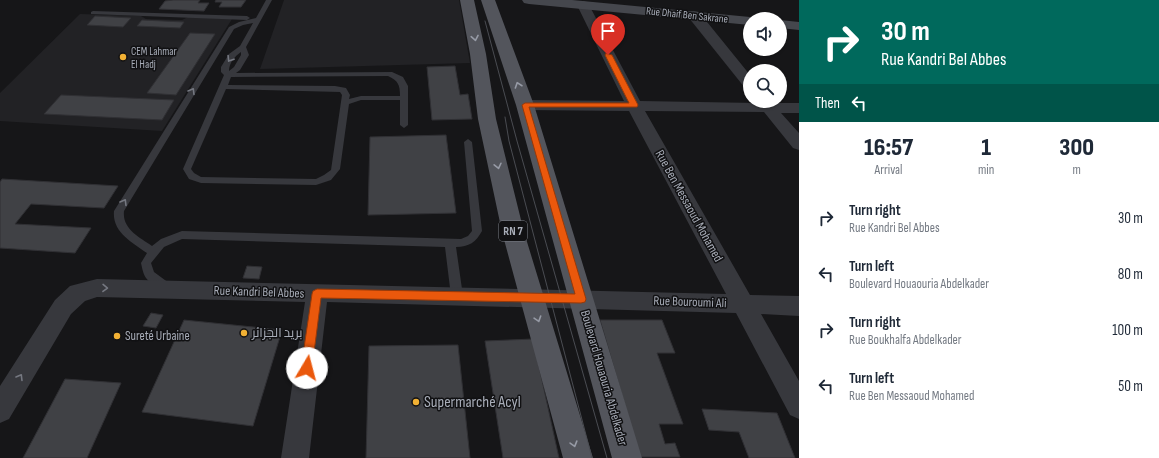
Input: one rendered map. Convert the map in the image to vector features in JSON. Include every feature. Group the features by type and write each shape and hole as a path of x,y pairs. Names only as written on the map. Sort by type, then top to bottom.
{"main road":[{"name":"RN 7","path":"467,0 478,54 486,120 531,298 545,337 578,458"},
{"name":"Boulevard Houaouria Abdelkader","path":"488,0 525,105 627,458"},
{"name":"Rue Dhaif Ben Sakrane","path":"529,0 743,20"},
{"path":"787,25 799,26"}],"street":[{"name":"Rue Ben Messaoud Mohamed","path":"583,5 634,105 799,406"},
{"path":"694,16 743,76"},
{"path":"525,105 743,104"},
{"path":"787,107 799,108"},
{"path":"768,108 799,144"},
{"name":"Rue Kandri Bel Abbes","path":"0,410 63,308 78,293 97,288 581,299"},
{"path":"295,458 317,294"},
{"name":"Rue Bouroumi Ali","path":"581,299 799,306"}],"lane":[{"path":"228,74 225,72 225,67 233,54 243,47 269,0"},
{"path":"93,13 258,19"},
{"path":"152,251 120,226 117,217 119,211 231,28 241,23 258,19"},
{"path":"222,87 335,88 345,92 346,102 336,169 329,178 316,182 195,179 191,176 187,169 222,87 228,74 235,70 245,54 243,47"},
{"path":"228,74 383,73 395,76 403,82 404,86 404,125"},
{"path":"346,102 361,98 404,98"},
{"path":"170,289 150,275 146,263 152,251 164,241 182,235 450,243 461,243 472,239 477,231 468,142"},
{"path":"450,243 457,296"}],"shaded area":[{"path":"284,0 459,0 470,63 260,69"},
{"name":"CEM Lahmar El Hadj","path":"80,14 141,16 146,19 182,20 188,17 232,19 162,131 0,121 0,93"}],"building":[{"path":"200,0 198,3 209,3 204,11 159,9 165,1"},
{"path":"216,0 246,0 241,7 219,7 222,2 215,2"},
{"path":"95,16 131,18 123,27 87,25"},
{"path":"142,20 184,22 180,28 137,26"},
{"path":"190,33 215,34 176,95 147,93"},
{"path":"455,66 460,95 468,94 472,119 432,120 427,67"},
{"path":"61,95 174,100 162,120 44,114"},
{"path":"446,135 456,213 368,215 370,137"},
{"path":"2,179 118,186 104,208 31,204 15,224 91,228 75,253 0,248 0,182"},
{"path":"247,266 262,267 259,279 243,278"},
{"path":"151,313 163,315 156,328 143,326"},
{"path":"184,320 282,330 253,426 142,412"},
{"path":"600,320 662,320 675,353 657,353 683,424 659,424 665,444 675,443 680,457 640,457"},
{"path":"533,339 559,458 503,458 485,341"},
{"name":"Supermarché Acyl","path":"458,345 470,458 366,458 369,346"},
{"path":"65,379 121,383 87,458 23,458"},
{"path":"702,409 777,413 795,458 749,458 739,432 709,430"}],"tram line":[{"path":"485,21 517,141 607,458"},
{"path":"505,117 509,141 592,458"}],"place":[{"name":"CEM Lahmar El Hadj","path":"123,57"},
{"name":"بريد الجزائر","path":"244,333"},
{"name":"Sureté Urbaine","path":"117,336"},
{"name":"Supermarché Acyl","path":"416,402"}],"route":[{"path":"307,368 317,294 581,299 525,105 634,105 608,55"}]}
